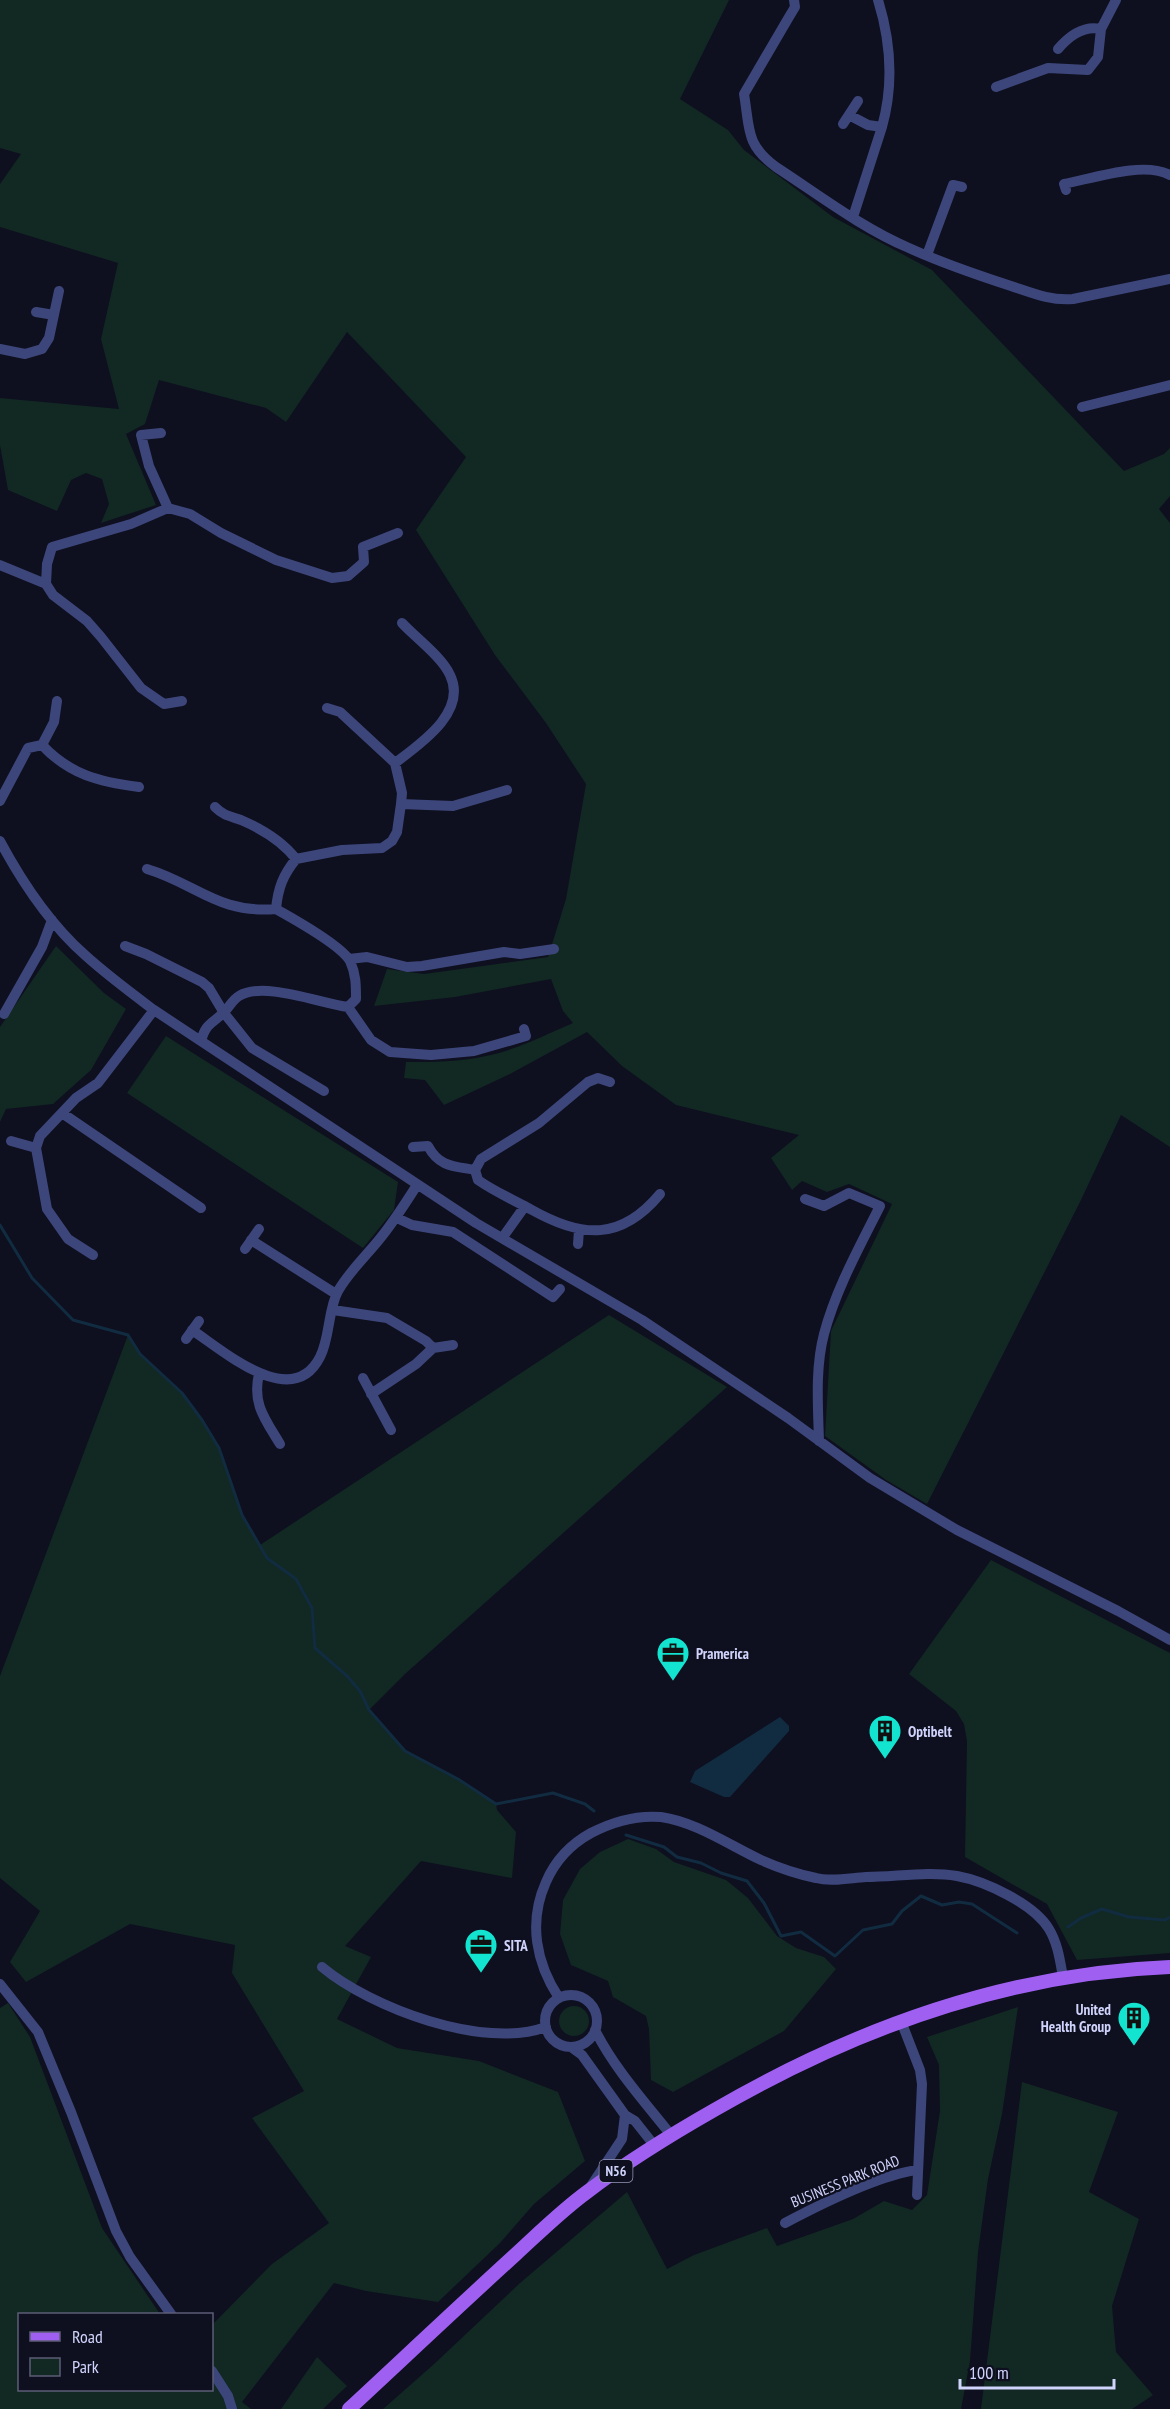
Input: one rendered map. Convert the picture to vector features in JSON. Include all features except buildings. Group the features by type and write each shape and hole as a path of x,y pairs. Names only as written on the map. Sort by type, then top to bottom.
{"main road":[{"name":"N56","path":"349,2409 461,2303 587,2191 654,2145 761,2083 810,2058 901,2021 985,1995 1063,1977 1170,1967"}],"street":[{"path":"794,0 795,7 744,94 752,140 762,157 853,217 908,248 1036,294 1062,300 1170,279"},
{"path":"853,217 886,112 891,56 878,0"},
{"path":"996,87 1048,68 1088,70 1098,57 1101,30 1116,0"},
{"path":"1058,49 1082,30 1101,30"},
{"path":"1069,38 1077,48"},
{"path":"858,101 846,119 882,127"},
{"path":"1066,190 1064,184 1143,169 1159,170 1170,175"},
{"path":"927,255 953,185 962,187"},
{"path":"0,349 25,354 42,349 49,338 58,291"},
{"path":"36,312 54,315"},
{"path":"1082,407 1170,385"},
{"path":"161,433 141,435 149,466 168,508"},
{"path":"46,584 47,564 52,547 131,524 168,508 190,514 221,533 276,560 332,578 348,576 364,562 363,547 398,533"},
{"path":"0,565 46,584 53,595 87,621 141,688 164,704 182,701"},
{"path":"395,763 442,721 452,706 454,687 450,674 440,660 402,623"},
{"path":"42,745 54,722 57,701"},
{"path":"276,909 282,878 296,859 342,850 382,848 392,841 397,832 402,793 395,763 340,712 327,708"},
{"path":"42,745 51,755 82,775 101,782 139,787"},
{"path":"0,801 28,748 42,745"},
{"path":"400,804 453,806 507,790"},
{"path":"215,807 224,816 238,819 272,837 287,848 296,859"},
{"path":"0,841 31,892 52,920 84,954 154,1010 417,1185 642,1320 870,1478 957,1530 1118,1611 1170,1641"},
{"path":"147,869 178,880 221,903 253,909 276,909 329,942 349,959 356,977 356,999 348,1007"},
{"path":"4,1014 42,947 52,920"},
{"path":"125,946 147,954 202,981 252,1048 324,1091"},
{"path":"349,959 367,957 407,966 422,966 504,952 519,954 555,949"},
{"path":"11,975 21,984"},
{"path":"201,1041 206,1026 224,1013 237,997 249,991 264,989 348,1007 371,1040 390,1053 431,1055 474,1051 526,1036 524,1029"},
{"path":"93,1255 68,1239 47,1209 36,1148 40,1136 76,1098 98,1083 154,1010"},
{"path":"610,1082 598,1078 588,1082 540,1124 481,1159 476,1170 478,1180 557,1224 579,1230 605,1228 637,1218 660,1194"},
{"path":"62,1113 201,1208"},
{"path":"11,1141 36,1148"},
{"path":"413,1147 428,1146 435,1158 448,1165 476,1170"},
{"path":"199,1321 189,1335 259,1374 274,1380 296,1378 312,1371 321,1356 336,1294 346,1277 397,1218 417,1185"},
{"path":"806,1199 824,1206 849,1193 880,1206 836,1296 824,1336 818,1392 819,1441"},
{"path":"503,1238 525,1206"},
{"path":"397,1218 412,1225 453,1232 553,1297 560,1289"},
{"path":"259,1229 248,1244 336,1294"},
{"path":"578,1244 579,1230"},
{"path":"333,1310 387,1318 426,1341 433,1348"},
{"path":"371,1394 416,1364 433,1348 453,1345"},
{"path":"259,1374 256,1388 257,1400 280,1444"},
{"path":"363,1378 391,1430"},
{"path":"559,1998 543,1965 536,1938 535,1927 541,1893 549,1875 568,1850 582,1838 606,1825 632,1818 660,1817 683,1824 793,1873 820,1879 956,1876 982,1884 1025,1906 1048,1928 1057,1946 1063,1977"},
{"path":"322,1967 336,1979 372,2000 445,2025 496,2034 546,2027"},
{"path":"0,1984 38,2032 116,2231 130,2257 170,2313"},
{"path":"654,2145 635,2121 625,2115 582,2055 571,2047 555,2041 546,2027 548,2010 559,1998 575,1996 586,2000 595,2013 595,2030 604,2047 626,2080 671,2135"},
{"path":"901,2021 920,2070 922,2084 923,2103 917,2195"},
{"path":"571,2047 586,2042 595,2030"},
{"path":"587,2191 622,2139 625,2115"},
{"name":"BUSINESS PARK ROAD","path":"785,2223 832,2200 903,2172 917,2170"},
{"path":"213,2373 228,2396 232,2409"}],"green space":[{"path":"0,0 729,0 680,99 728,130 744,150 833,217 932,270 1124,471 1164,454 1170,448 1170,496 1159,509 1170,523 1170,1147 1121,1115 1080,1202 927,1504 886,1480 825,1436 831,1331 892,1204 849,1184 827,1192 802,1181 792,1190 771,1158 799,1135 676,1105 622,1066 587,1032 510,1074 444,1105 425,1080 404,1078 406,1062 456,1061 486,1056 519,1046 573,1023 563,1011 551,979 455,997 374,1006 387,969 424,974 548,957 566,899 586,784 546,723 495,655 416,530 466,457 347,332 286,422 266,408 159,380 145,424 126,434 156,505 101,523 109,504 102,479 86,473 71,480 57,511 8,490 0,445 0,398 119,409 101,339 118,263 0,227 0,184 21,154 0,148"},
{"path":"56,946 104,993 126,1009 91,1070 53,1104 6,1109 0,1122 0,1027"},
{"path":"166,1036 398,1182 394,1210 363,1248 127,1093"},
{"path":"609,1315 727,1387 405,1674 370,1709 405,1751 458,1779 496,1804 497,1810 516,1832 512,1878 421,1861 345,1946 371,1957 337,2019 397,2048 479,2061 558,2092 585,2161 534,2204 500,2243 438,2302 366,2291 334,2283 242,2402 251,2409 0,2409 0,2008 8,2003 30,2037 102,2228 159,2313 18,2313 18,2391 213,2391 213,2324 272,2264 329,2223 252,2118 304,2091 232,1973 235,1945 130,1924 26,1982 10,1962 40,1911 0,1878 0,1676 128,1335 140,1354 182,1393 202,1420 219,1448 242,1515 260,1545"},
{"path":"991,1560 1170,1653 1170,1953 1077,1960 1047,1904 965,1857 967,1741 964,1724 956,1711 909,1674"},
{"path":"628,1839 656,1849 674,1862 726,1880 748,1898 777,1936 796,1948 824,1957 836,1969 784,2031 673,2092 651,2080 649,2029 646,2016 613,1997 608,1981 571,1965 560,1934 563,1900 580,1869 600,1852"},
{"path":"574,2006 584,2011 589,2021 584,2031 574,2036 564,2031 559,2021 564,2011"},
{"path":"1018,2007 1002,2114 988,2179 978,2252 970,2361 961,2409 383,2409 520,2283 627,2192 667,2269 694,2255 767,2228 777,2246 853,2219 884,2201 912,2210 927,2195 940,2111 939,2065 927,2037"},
{"path":"1022,2082 1118,2112 1089,2192 1139,2219 1112,2306 1116,2352 1153,2395 1132,2409 981,2409"},
{"path":"317,2357 347,2386 323,2409 281,2409"}],"water":[{"path":"780,1717 789,1726 789,1731 730,1797 724,1797 690,1782 695,1771"}],"waterway":[{"path":"0,1225 32,1278 73,1320 128,1335 140,1354 182,1393 219,1448 242,1515 267,1558 296,1579 312,1608 315,1648 347,1676 360,1691 369,1710 405,1751 458,1779 496,1804 553,1793 585,1804 594,1811"},
{"path":"626,1835 664,1847 677,1857 701,1863 721,1873 747,1881 764,1903 781,1936 801,1932 835,1956 863,1930 892,1924 902,1911 921,1896 942,1905 959,1902 972,1904 1017,1933"},
{"path":"1068,1927 1081,1918 1102,1909 1129,1917 1165,1920 1170,1917"}],"place":[{"name":"Pramerica","path":"673,1682"},
{"name":"Optibelt","path":"885,1760"},
{"name":"SITA","path":"481,1974"},
{"name":"United Health Group","path":"1134,2047"}]}
